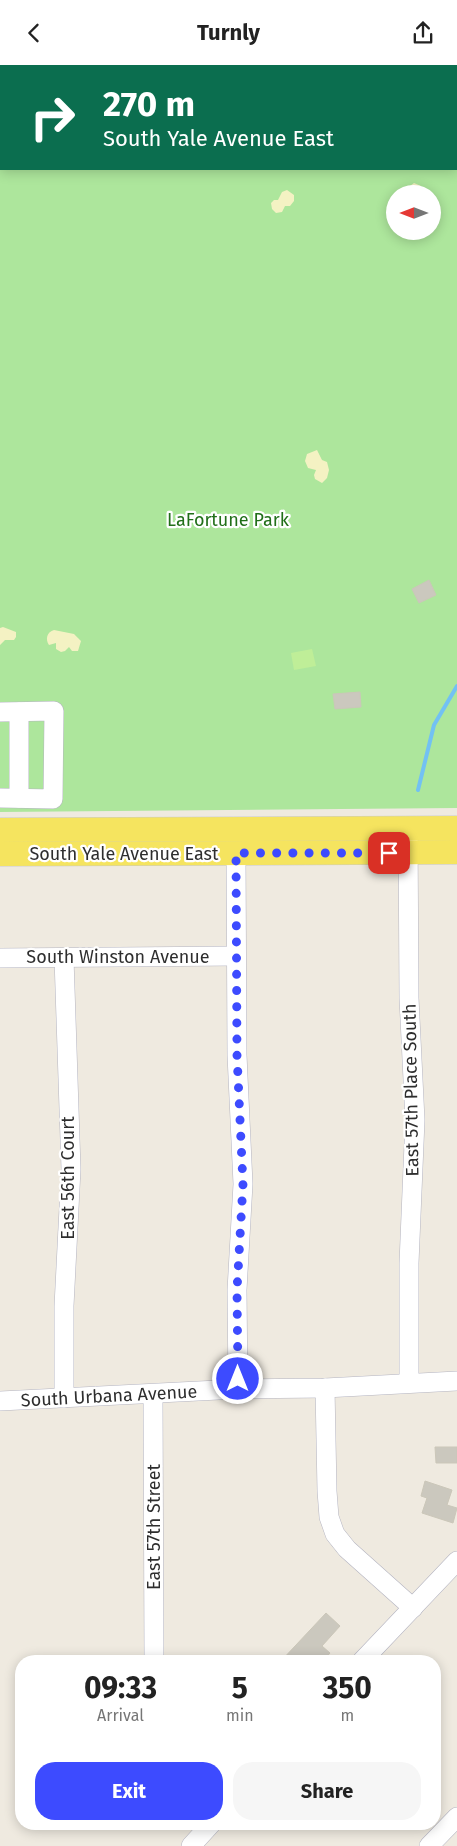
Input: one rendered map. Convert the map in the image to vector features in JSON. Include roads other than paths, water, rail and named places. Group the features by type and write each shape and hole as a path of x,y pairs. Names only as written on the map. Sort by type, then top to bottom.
{"main road":[{"name":"South Yale Avenue East","path":"0,830 457,828"},
{"name":"South Yale Avenue East","path":"0,854 457,852"}],"street":[{"path":"0,712 19,711 54,711 53,799 9,798 19,711"},
{"name":"East 57th Place South","path":"408,828 409,999 415,1120 409,1263 409,1383"},
{"path":"236,853 237,1055 243,1184 237,1290 238,1389"},
{"name":"South Winston Avenue","path":"0,958 236,956"},
{"name":"East 56th Court","path":"64,958 71,1169 64,1306 64,1398"},
{"name":"South Urbana Avenue","path":"0,1401 238,1389 325,1388 457,1381"},
{"path":"325,1388 327,1491 329,1517 335,1534 347,1549 412,1608"},
{"name":"East 57th Street","path":"153,1394 154,1655"},
{"path":"368,1655 457,1561"},
{"path":"432,1845 457,1817"},
{"path":"196,1844 206,1830"}],"waterway":[{"path":"418,790 434,725 457,686"}],"park label":[{"name":"LaFortune Park","path":"228,520"}]}
